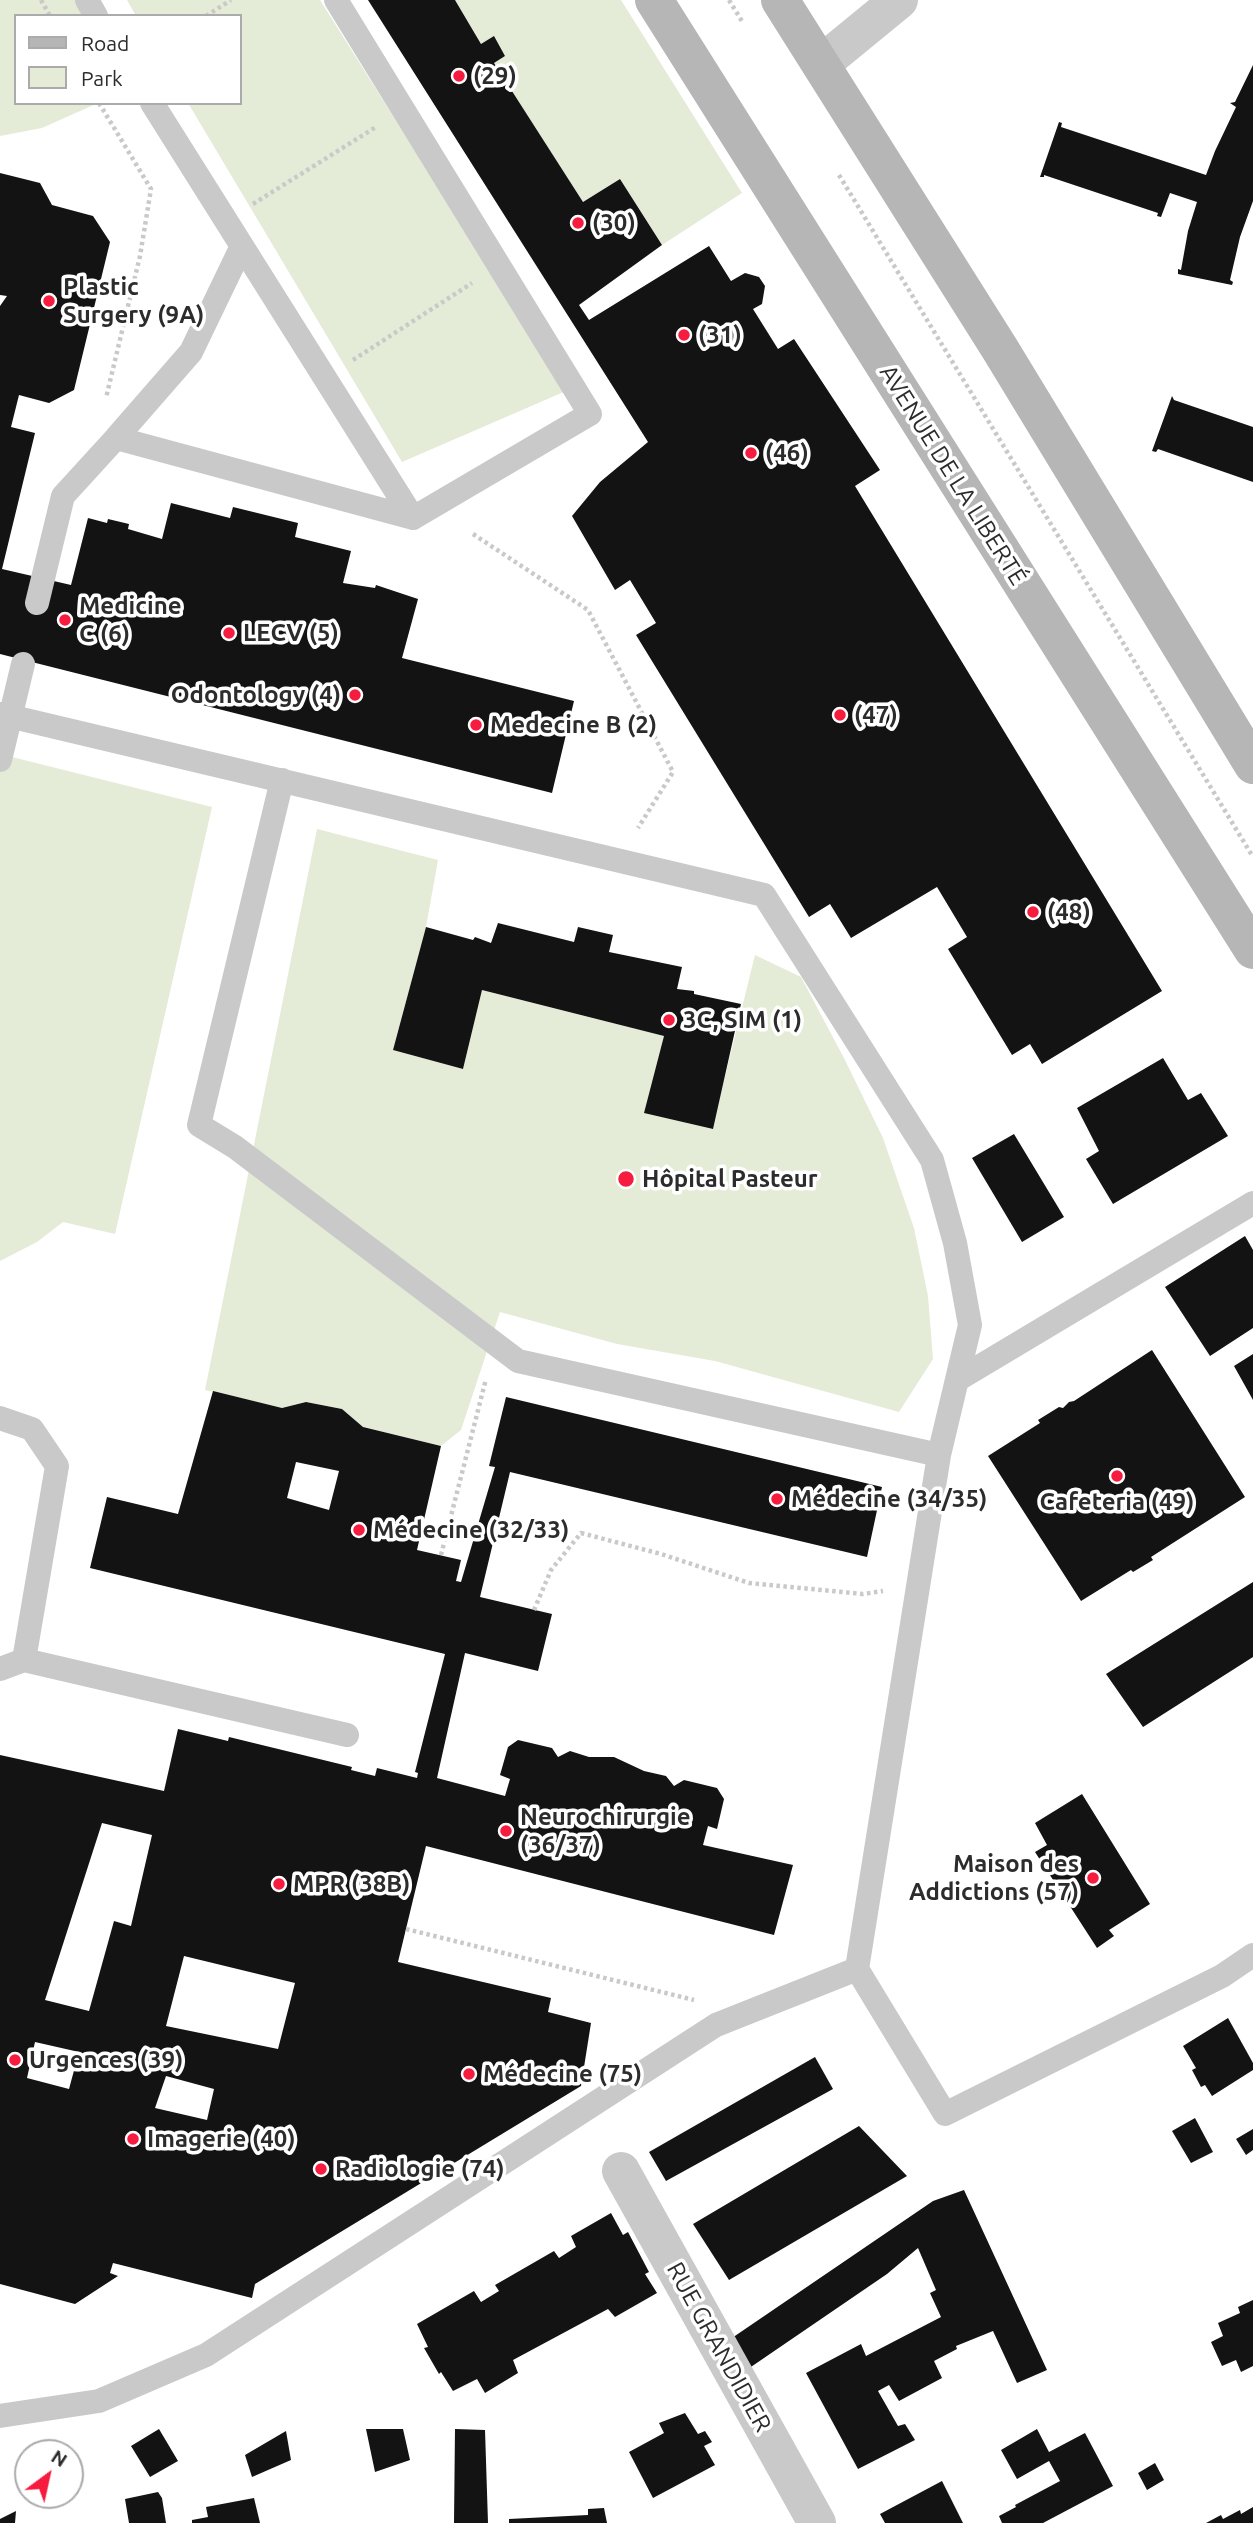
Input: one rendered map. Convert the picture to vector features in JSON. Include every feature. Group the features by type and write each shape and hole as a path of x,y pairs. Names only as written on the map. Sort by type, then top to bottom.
{"main road":[{"name":"AVENUE DE LA LIBERTÉ","path":"654,0 1253,950"},
{"path":"780,0 1000,349 1253,765"}],"street":[{"path":"821,64 900,0"},
{"name":"RUE GRANDIDIER","path":"621,2171 817,2523"}],"lane":[{"path":"116,438 413,517 590,414 336,0"},
{"path":"153,105 413,517"},
{"path":"37,603 63,496 191,352 242,246"},
{"path":"0,760 5,715 23,664"},
{"path":"5,715 764,895 932,1160 956,1243 970,1325 939,1455 857,1969 945,2114 1222,1976 1253,1955"},
{"path":"282,780 199,1125 235,1147 518,1361 939,1455"},
{"path":"957,1380 1253,1203"},
{"path":"0,1418 32,1429 57,1466 24,1660"},
{"path":"0,1669 24,1660 347,1735"},
{"path":"0,2416 99,2401 206,2356 716,2025 857,1969"}],"path":[{"path":"209,14 231,0"},
{"path":"729,0 750,34"},
{"path":"100,105 151,189 140,256 106,399"},
{"path":"242,211 403,110"},
{"path":"836,170 1253,857"},
{"path":"349,362 499,266"},
{"path":"473,534 588,610 673,772 638,828"},
{"path":"441,1555 495,1345"},
{"path":"534,1610 551,1570 581,1533 749,1583 863,1594 918,1585"},
{"path":"405,1929 746,2013"}],"green space":[{"path":"0,0 82,0 90,14 14,14 14,105 94,105 42,128 0,136"},
{"path":"127,0 320,0 566,391 402,462 189,105 242,105 242,14 135,14"},
{"path":"455,0 621,0 742,193 662,245 620,179 583,202 494,63 505,56 494,37 481,44"},
{"path":"0,754 212,807 115,1234 63,1222 37,1242 0,1261"},
{"path":"317,829 438,860 426,927 393,1050 463,1069 482,990 664,1036 645,1113 712,1129 755,955 801,977 883,1138 914,1228 928,1296 933,1359 899,1412 715,1361 617,1344 500,1312 461,1430 441,1446 363,1427 342,1409 306,1402 282,1408 205,1390"}],"building":[{"path":"368,0 455,0 481,44 494,36 505,56 494,63 583,202 620,179 662,245 579,305 589,320 709,246 731,281 745,273 759,277 765,286 762,304 753,309 778,349 794,339 880,470 855,486 1162,991 1042,1064 1030,1044 1012,1055 948,949 967,937 937,887 851,938 830,904 809,917 636,635 656,623 630,580 615,590 572,516 600,482 648,442"},
{"path":"1253,65 1253,201 1240,237 1230,280 1232,285 1178,274 1197,202 1170,193 1161,217 1157,216 1158,213 1044,175 1040,177 1059,122 1062,123 1061,127 1206,175 1236,107 1230,103 1235,102"},
{"path":"0,173 40,183 52,205 93,216 110,242 74,390 49,403 19,395 11,427 35,433 2,569 71,585 88,518 107,523 108,519 129,524 128,529 162,539 171,503 230,518 233,507 298,523 295,537 351,551 343,583 375,588 376,585 418,599 402,658 574,701 552,793 0,654 0,306 7,296 0,295"},
{"path":"1172,396 1174,400 1253,427 1253,482 1158,449 1156,452 1152,451"},
{"name":"3C, SIM (1)","path":"498,923 574,942 578,927 613,935 609,952 682,967 677,989 741,1004 713,1129 644,1113 664,1036 482,990 463,1069 393,1050 426,927 491,943"},
{"path":"1163,1058 1188,1100 1201,1093 1228,1136 1113,1204 1086,1159 1099,1151 1077,1108"},
{"path":"1014,1134 1064,1217 1022,1242 972,1158"},
{"path":"1245,1236 1253,1250 1253,1328 1210,1356 1165,1287"},
{"name":"Cafeteria (49)","path":"1152,1350 1245,1497 1151,1557 1153,1560 1133,1572 1131,1570 1081,1601 988,1456 1040,1423 1038,1420 1059,1407 1063,1408"},
{"path":"1253,1354 1253,1400 1234,1366"},
{"path":"213,1391 282,1408 306,1402 342,1409 363,1427 441,1446 417,1550 461,1560 456,1581 461,1582 495,1467 489,1466 506,1397 882,1487 867,1557 510,1472 480,1597 552,1614 538,1671 465,1653 437,1778 505,1796 510,1779 500,1775 508,1747 518,1740 552,1748 558,1757 570,1751 589,1757 614,1757 644,1771 666,1776 674,1786 684,1780 717,1788 724,1799 717,1829 708,1826 703,1845 793,1865 774,1935 426,1846 398,1962 551,1998 548,2012 591,2023 581,2086 255,2284 252,2298 113,2263 110,2273 118,2276 75,2304 0,2284 0,1755 164,1791 178,1729 228,1741 229,1737 352,1767 351,1770 375,1776 377,1768 417,1778 418,1773 415,1772 445,1654 90,1568 107,1497 178,1514","holes":["296,1462 339,1471 329,1510 287,1498","102,1823 152,1835 131,1926 114,1921 89,2011 45,2000","184,1956 295,1983 278,2049 166,2026","35,2042 79,2052 69,2089 27,2078","166,2076 214,2089 207,2120 155,2108"]},
{"path":"1253,1582 1253,1657 1143,1727 1106,1674"},
{"name":"Maison des Addictions (57)","path":"1082,1794 1150,1904 1109,1930 1114,1936 1097,1948 1035,1852 1047,1845 1035,1823"},
{"path":"1228,2018 1253,2063 1253,2070 1212,2096 1205,2085 1201,2087 1192,2070 1196,2068 1183,2046"},
{"path":"815,2057 833,2089 666,2181 649,2152"},
{"path":"1195,2118 1213,2152 1191,2163 1172,2131"},
{"path":"859,2126 907,2176 729,2280 693,2224"},
{"path":"1253,2129 1253,2150 1246,2155 1236,2139"},
{"path":"964,2190 1047,2370 1017,2383 993,2331 956,2346 957,2349 934,2361 942,2378 899,2401 889,2385 878,2391 898,2426 905,2424 915,2440 858,2469 806,2373 861,2344 866,2356 941,2317 930,2293 936,2290 918,2248 887,2274 745,2371 729,2340 933,2201"},
{"path":"611,2213 623,2235 628,2232 649,2272 645,2274 657,2293 615,2317 608,2309 513,2360 518,2373 485,2393 477,2379 453,2391 441,2372 439,2374 424,2348 428,2347 417,2324 474,2291 481,2302 499,2291 495,2285 554,2251 559,2258 576,2247 571,2236"},
{"path":"1253,2300 1253,2366 1241,2372 1236,2360 1222,2366 1211,2342 1223,2336 1218,2323 1240,2313 1238,2307"},
{"path":"685,2413 698,2434 705,2431 712,2442 704,2446 715,2465 653,2498 629,2452 664,2433 659,2423"},
{"path":"159,2429 178,2461 150,2477 131,2446"},
{"path":"366,2429 403,2429 410,2460 375,2472"},
{"path":"455,2429 485,2430 488,2523 454,2523"},
{"path":"1037,2429 1049,2452 1085,2433 1113,2486 1043,2523 1002,2523 999,2516 1060,2481 1049,2461 1017,2479 1001,2450"},
{"path":"286,2431 291,2460 252,2477 245,2455"},
{"path":"1155,2463 1164,2480 1147,2490 1138,2473"},
{"path":"942,2481 963,2523 885,2523 880,2514"},
{"path":"158,2492 162,2498 166,2523 129,2523 125,2499"},
{"path":"254,2498 260,2523 192,2523 192,2520 208,2517 206,2507"},
{"path":"1253,2507 1253,2523 1206,2523 1221,2515 1223,2519 1240,2510 1241,2514"},
{"path":"604,2508 607,2523 509,2523 509,2519 588,2515 588,2509"},
{"path":"16,2511 15,2523 0,2523 0,2519"}],"place":[{"name":"(29)","path":"459,76"},
{"name":"(30)","path":"578,223"},
{"name":"Plastic Surgery (9A)","path":"49,301"},
{"name":"(31)","path":"684,335"},
{"name":"(46)","path":"751,453"},
{"name":"Medicine C (6)","path":"65,620"},
{"name":"LECV (5)","path":"229,633"},
{"name":"Odontology (4)","path":"355,695"},
{"name":"(47)","path":"840,715"},
{"name":"Medecine B (2)","path":"476,725"},
{"name":"(48)","path":"1033,912"},
{"name":"3C, SIM (1)","path":"669,1020"},
{"name":"Hôpital Pasteur","path":"626,1179"},
{"name":"Cafeteria (49)","path":"1117,1476"},
{"name":"Médecine (34/35)","path":"777,1499"},
{"name":"Médecine (32/33)","path":"359,1530"},
{"name":"Neurochirurgie (36/37)","path":"506,1831"},
{"name":"Maison des Addictions (57)","path":"1093,1878"},
{"name":"MPR (38B)","path":"279,1884"},
{"name":"Urgences (39)","path":"15,2060"},
{"name":"Médecine (75)","path":"469,2074"},
{"name":"Imagerie (40)","path":"133,2139"},
{"name":"Radiologie (74)","path":"321,2169"}]}
